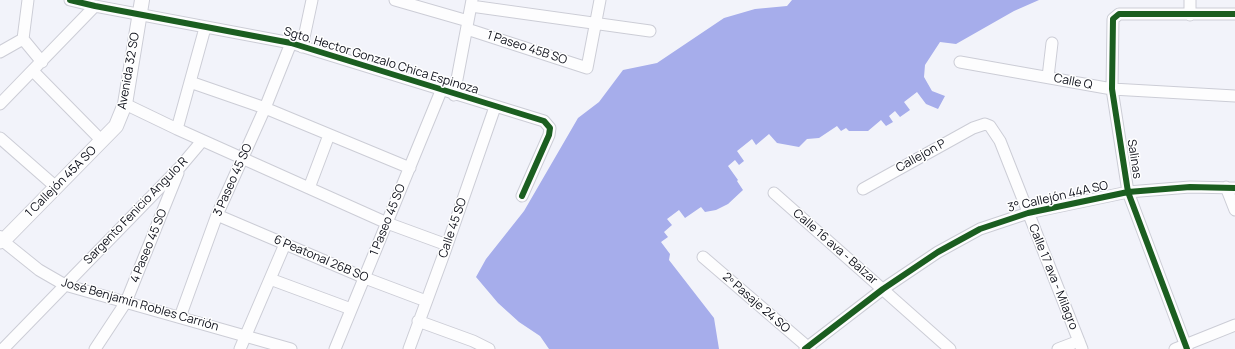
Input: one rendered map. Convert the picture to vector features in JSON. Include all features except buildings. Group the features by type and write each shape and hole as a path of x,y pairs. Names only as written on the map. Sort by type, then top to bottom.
{"street":[{"path":"28,0 23,39 42,62"},
{"name":"Sgto. Hector Gonzalo Chica Espinoza","path":"70,0 205,28 291,43 544,122 548,126 550,132 522,196"},
{"name":"Avenida 32 SO","path":"120,119 125,104 142,0"},
{"path":"302,47 312,0"},
{"name":"1 Paseo 45B SO","path":"395,0 587,68 596,24"},
{"path":"596,24 600,0"},
{"path":"1190,0 1190,15 1235,14"},
{"path":"454,95 472,3 596,24 650,31"},
{"path":"0,104 96,6"},
{"name":"Salinas","path":"1183,348 1128,192 1112,89 1113,19 1119,14 1190,15"},
{"path":"177,129 205,28"},
{"path":"0,52 23,39"},
{"name":"3 Paseo 45 SO","path":"180,318 217,215 265,108 291,43"},
{"path":"1048,77 1052,43"},
{"name":"Calle Q","path":"960,62 1112,89 1235,96"},
{"path":"33,71 102,141"},
{"path":"190,82 265,108 410,168"},
{"name":"1 Paseo 45 SO","path":"335,349 441,91"},
{"path":"125,104 242,159 386,223 447,245"},
{"name":"Calle 45 SO","path":"409,349 495,107"},
{"name":"1 Callejón 45A SO","path":"1,241 102,141 116,126 120,119"},
{"name":"Calle 17 ava - Milagro","path":"980,125 985,124 990,126 997,135 1080,345"},
{"name":"Callejon P","path":"863,189 980,125"},
{"path":"309,188 329,135"},
{"path":"0,138 56,187"},
{"name":"Sargento Fenicio Angulo R","path":"3,349 180,167 202,140"},
{"name":"4 Paseo 45 SO","path":"95,349 126,302 180,167"},
{"name":"3° Callejón 44A SO","path":"807,348 883,290 938,252 980,229 1028,213 1128,192 1190,187 1231,187"},
{"path":"1231,187 1235,210"},
{"name":"Calle 16 ava - Balzar","path":"774,193 950,349"},
{"name":"6 Peatonal 26B SO","path":"217,215 365,278 426,301"},
{"name":"José Benjamín Robles Carrión","path":"1,241 39,270 64,285 291,349"},
{"path":"240,349 285,244"},
{"name":"2º Pasaje 24 SO","path":"703,257 807,348"},
{"path":"270,279 352,309"},
{"path":"418,321 473,341 489,349"},
{"path":"1183,348 1235,325"},
{"path":"1058,349 1080,345"}],"water":[{"path":"792,0 1039,0 1014,11 956,44 940,42 925,65 924,77 932,91 945,96 938,109 926,104 917,92 904,102 910,110 900,117 895,111 889,116 893,122 886,126 881,120 868,131 849,131 846,128 841,131 837,126 819,138 807,139 799,147 777,143 769,134 756,145 752,139 737,151 744,161 739,165 735,160 728,166 743,190 728,204 716,210 705,212 701,207 685,218 679,210 667,219 672,225 664,232 668,237 661,242 670,254 669,260 714,318 719,349 549,349 540,336 519,322 498,303 476,277 486,259 524,211 578,118 599,102 623,70 657,63 724,18 755,9 787,6"}],"cycle path":[{"path":"70,0 291,43 544,121 550,128 549,135 522,196"},
{"path":"1187,349 1128,192 1112,89 1113,19 1119,14 1235,14"},
{"path":"805,349 883,289 938,252 980,229 1028,213 1128,192 1190,187 1235,188"}]}
